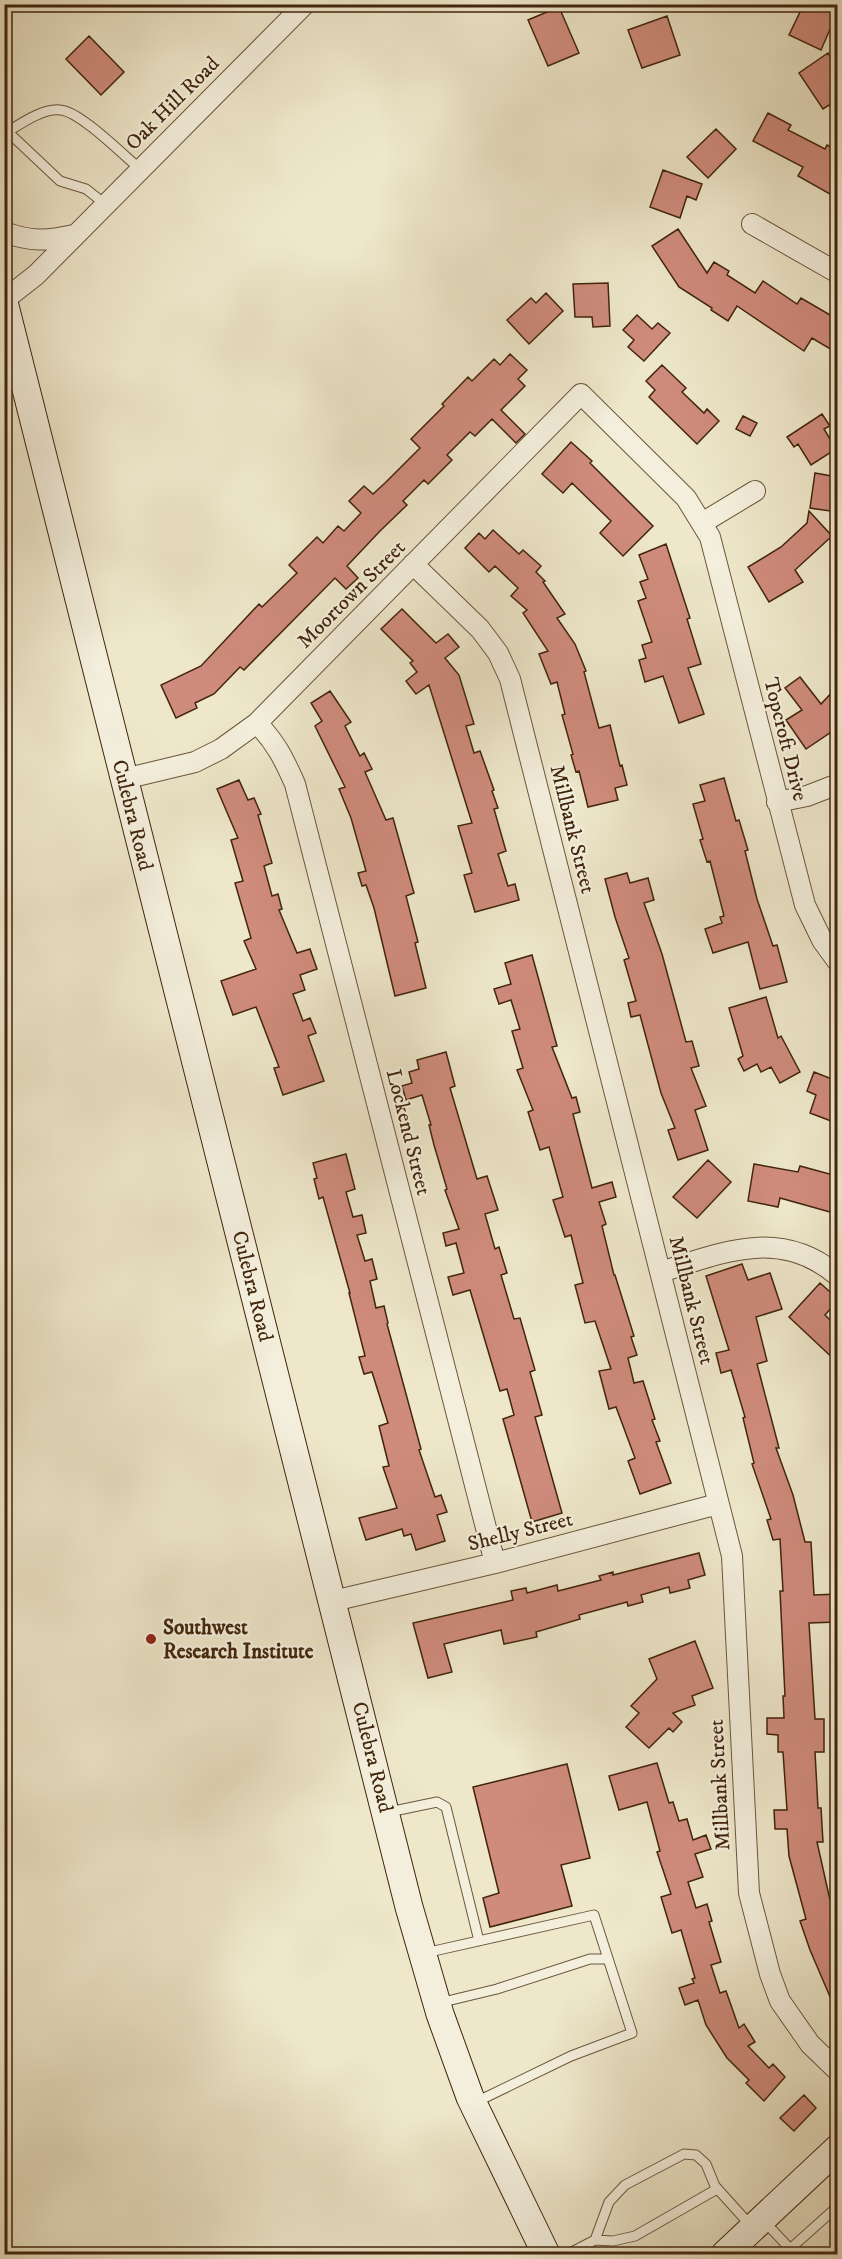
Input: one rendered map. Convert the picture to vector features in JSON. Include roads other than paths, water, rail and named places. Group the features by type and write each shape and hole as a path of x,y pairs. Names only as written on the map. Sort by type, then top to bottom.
{"main road":[{"name":"Culebra Road","path":"4,301 423,1954 437,2004 474,2103 546,2254"},
{"path":"725,2254 837,2148"}],"street":[{"name":"Oak Hill Road","path":"4,301 36,275 305,4"},
{"path":"752,224 837,273"},
{"path":"4,232 26,239 43,241 74,235"},
{"name":"Moortown Street","path":"124,779 195,762 230,743 257,723 581,394"},
{"name":"Topcroft Drive","path":"581,394 686,498 710,537 805,905 822,940 837,962"},
{"path":"702,523 755,491"},
{"name":"Millbank Street","path":"413,564 480,629 498,652 510,679 661,1272 734,1570 749,1893 770,1974 780,2001 810,2044 837,2071"},
{"name":"Lockend Street","path":"257,723 275,742 295,784 495,1563"},
{"path":"777,802 807,796 837,784"},
{"path":"661,1272 731,1250 769,1246 811,1258 837,1276"},
{"name":"Shelly Street","path":"333,1601 495,1563 718,1504"}],"lane":[{"path":"105,204 86,189 60,181 7,133 36,115 61,110 81,119 140,169"},
{"path":"386,1812 437,1802 446,1807 479,1941"},
{"path":"423,1954 594,1915 632,2034 571,2056 474,2103"},
{"path":"437,2004 496,1989 590,1959 608,1959"},
{"path":"595,2240 609,2202 625,2185 684,2154 696,2155 706,2164 717,2189 793,2252 837,2206"},
{"path":"568,2254 595,2240 613,2241 635,2236 717,2189"}],"place":[{"name":"Southwest Research Institute","path":"151,1639"}]}
